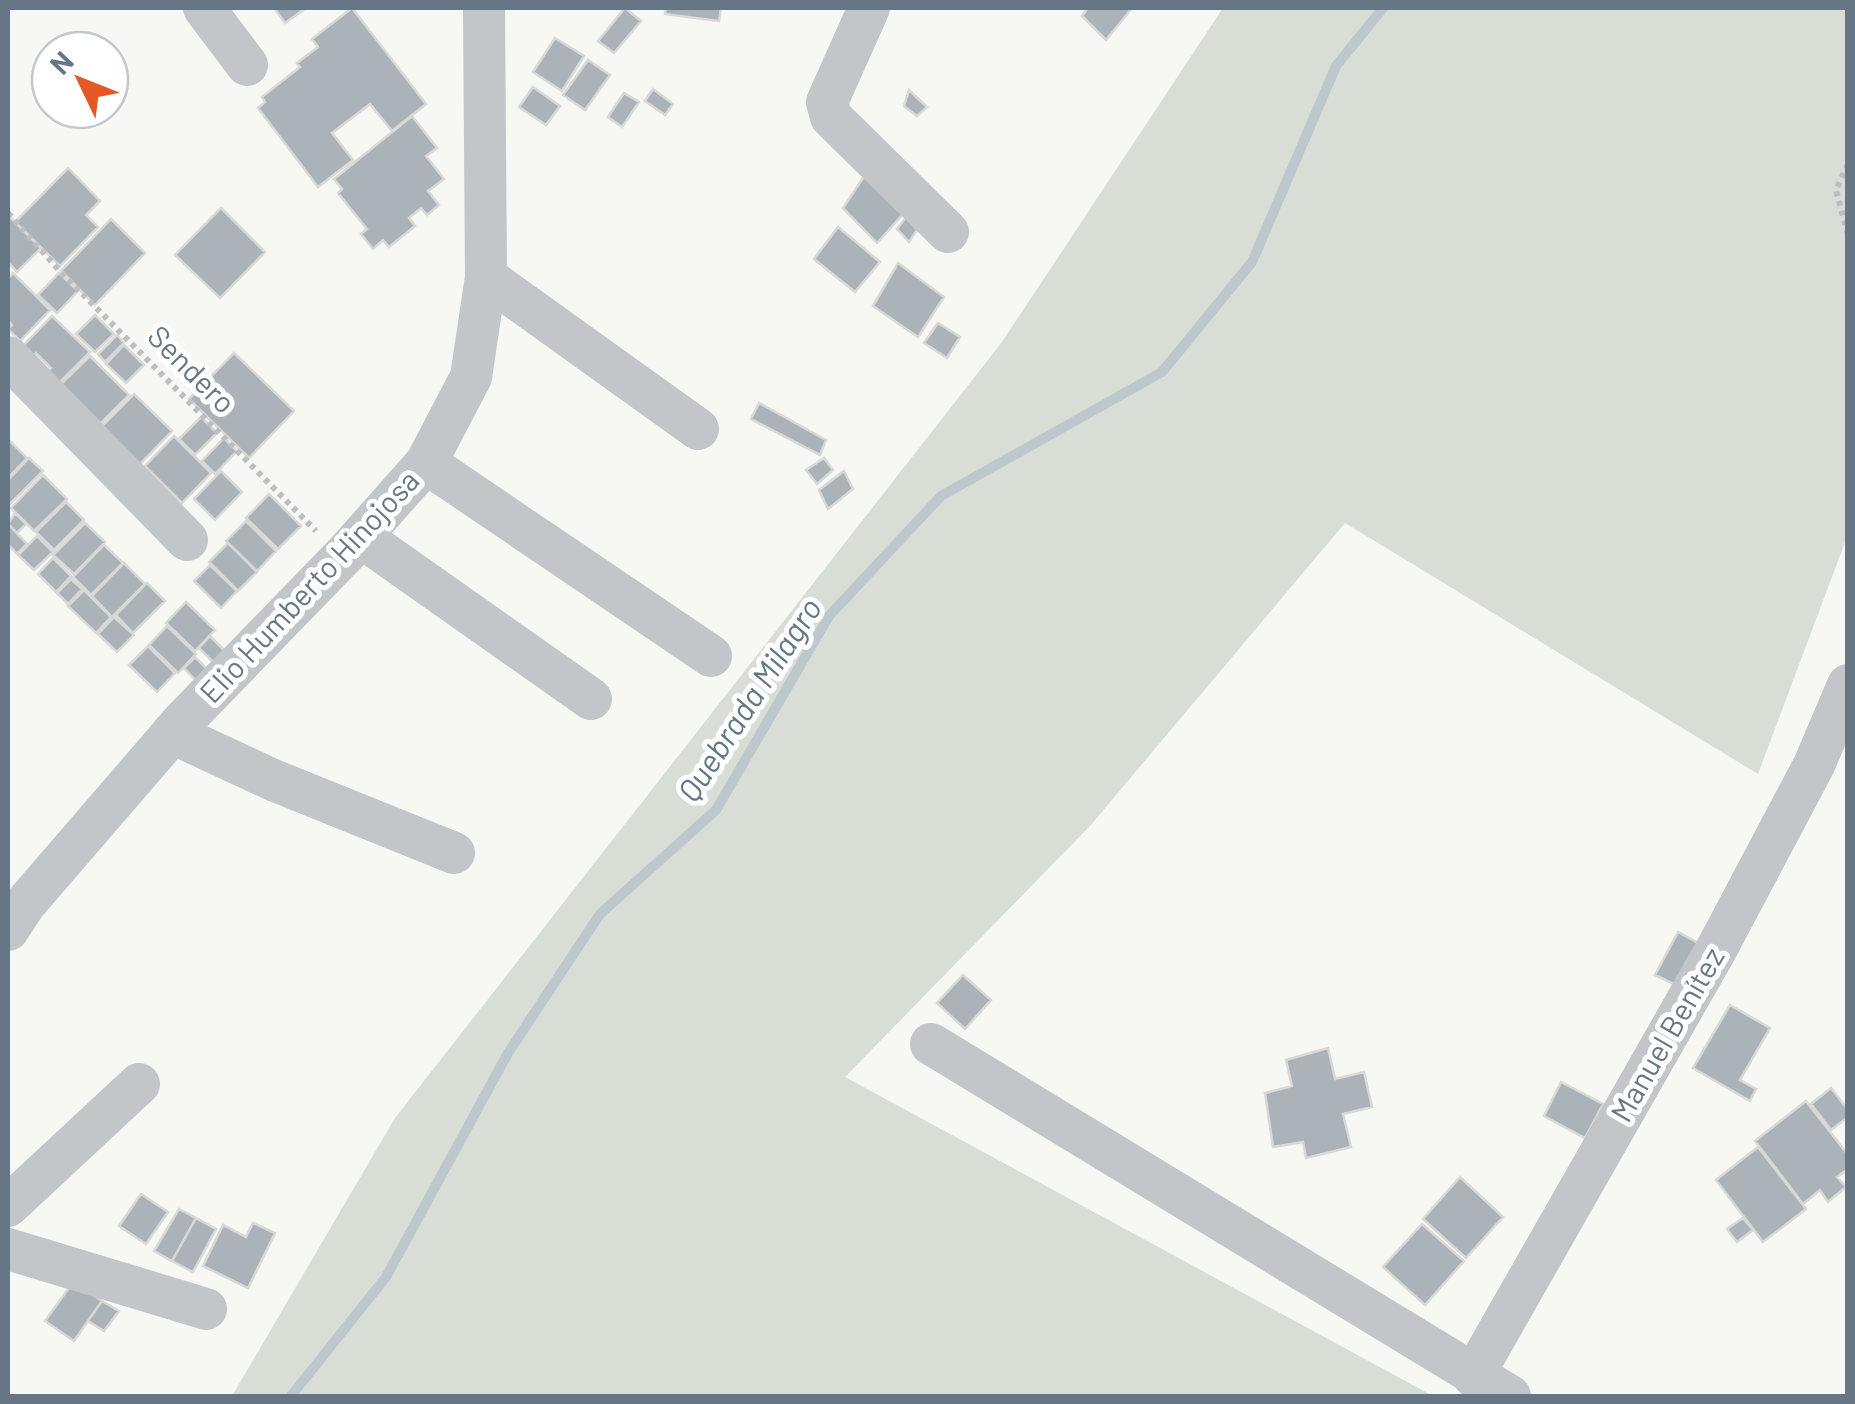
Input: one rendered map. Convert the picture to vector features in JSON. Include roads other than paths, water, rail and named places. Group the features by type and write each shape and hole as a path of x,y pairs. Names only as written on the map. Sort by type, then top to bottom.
{"street":[{"path":"204,8 248,65"},
{"name":"Elio Humberto Hinojosa","path":"8,930 25,904 172,733 354,545 426,464 471,377 486,276 484,8"},
{"path":"869,8 827,102 831,117 948,232"},
{"path":"486,276 698,429"},
{"path":"8,356 187,540"},
{"path":"426,464 711,656"},
{"path":"354,545 590,698"},
{"name":"Manuel Benítez","path":"1473,1376 1718,948 1814,765 1848,685"},
{"path":"172,733 273,780 454,853"},
{"path":"930,1044 1510,1396"},
{"path":"8,1206 138,1084"},
{"path":"8,1250 206,1310"}],"waterway":[{"name":"Quebrada Milagro","path":"291,1396 386,1277 508,1053 600,914 716,810 829,616 941,496 1162,372 1252,262 1336,66 1383,8"}]}
